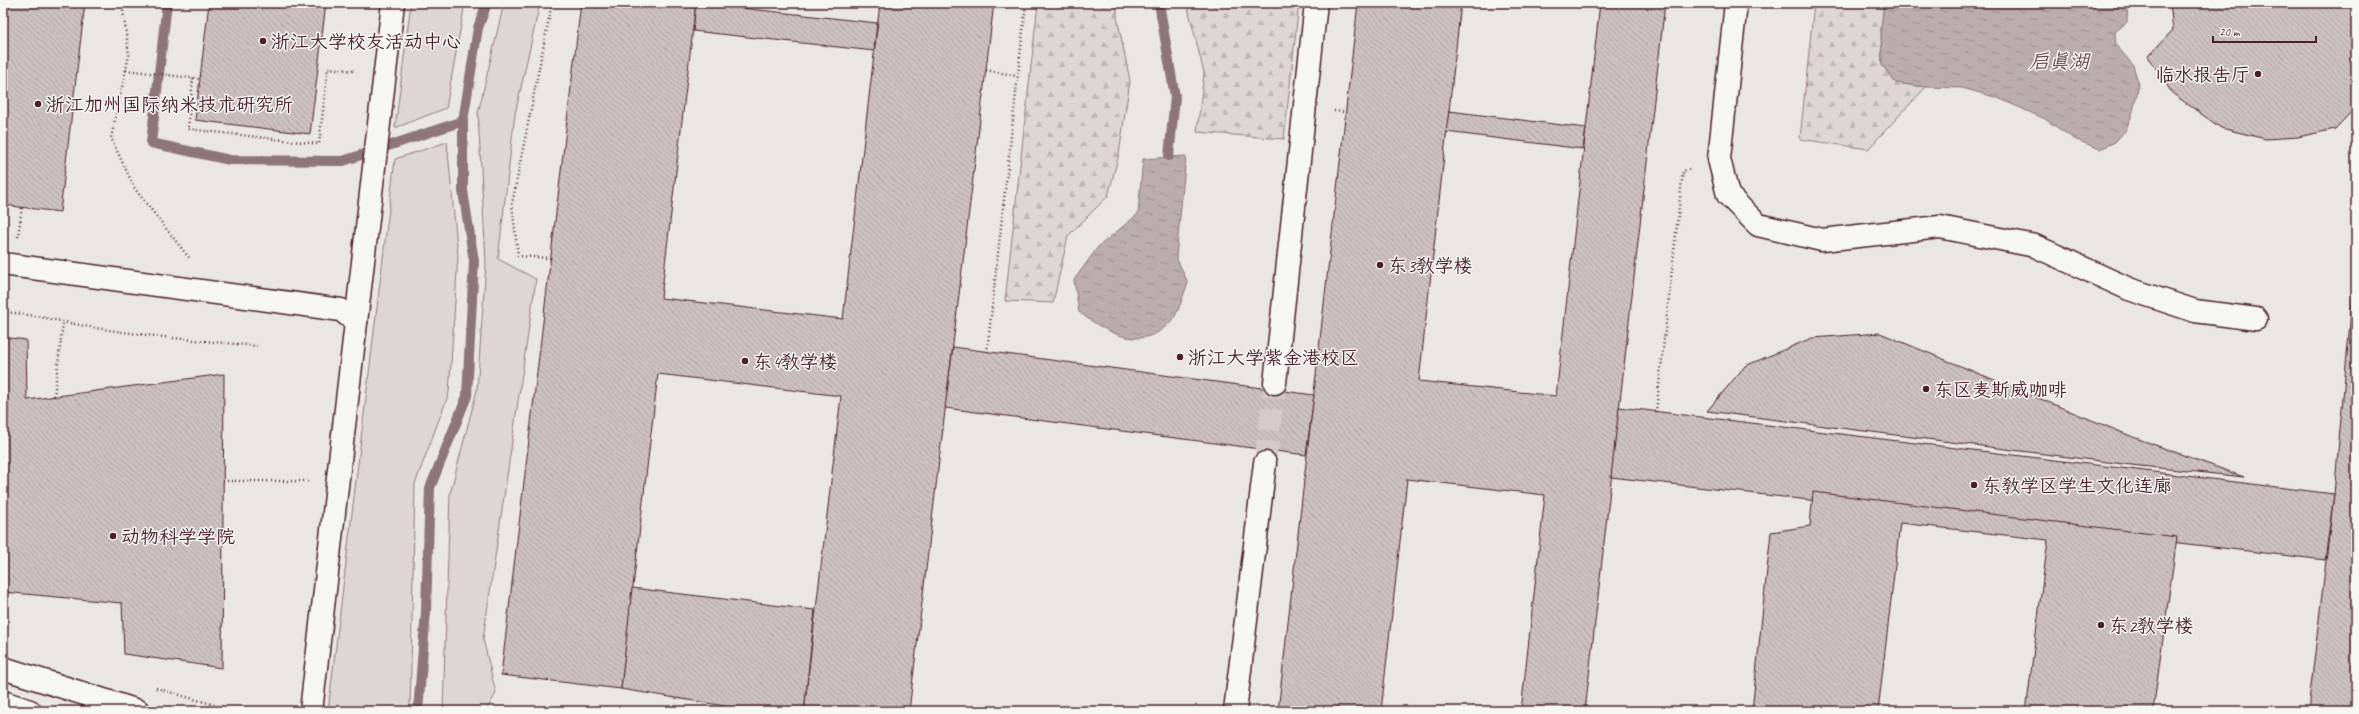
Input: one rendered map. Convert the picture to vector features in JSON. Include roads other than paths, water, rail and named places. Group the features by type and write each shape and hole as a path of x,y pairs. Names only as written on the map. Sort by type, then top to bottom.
{"street":[{"path":"311,711 393,3"},
{"path":"1275,383 1316,3"},
{"path":"1736,3 1719,159 1728,195 1758,225 1822,240 1940,227 2035,246 2129,289 2195,311 2256,319"},
{"path":"3,264 341,310 356,322"},
{"path":"1235,711 1265,463"},
{"path":"3,668 138,711"},
{"path":"3,702 30,711"}],"water":[{"name":"启真湖","path":"1884,3 2128,3 2127,22 2115,32 2116,45 2133,65 2139,85 2132,115 2125,131 2115,142 2100,149 2074,139 2045,119 1998,98 1962,88 1926,87 1896,83 1882,65 1881,29"},
{"path":"1186,156 1176,257 1188,283 1179,307 1172,320 1161,330 1149,336 1137,338 1125,337 1113,333 1101,327 1079,312 1074,280 1098,247 1138,214 1143,159"}],"waterway":[{"path":"167,3 151,143 230,160 343,161 463,121"},
{"path":"418,711 426,611 430,488 467,396 474,261 463,191 463,121 478,28 487,3"},
{"path":"1159,3 1175,97 1169,156"}],"tunnel":[{"path":"1265,463 1275,383"}],"place":[{"name":"浙江大学校友活动中心","path":"263,41"},
{"name":"临水报告厅","path":"2258,74"},
{"name":"浙江加州国际纳米技术研究所","path":"38,104"},
{"name":"东3教学楼","path":"1380,265"},
{"name":"浙江大学紫金港校区","path":"1180,357"},
{"name":"东4教学楼","path":"745,361"},
{"name":"东区麦斯威咖啡","path":"1926,389"},
{"name":"东教学区学生文化连廊","path":"1974,485"},
{"name":"动物科学学院","path":"113,536"},
{"name":"东2教学楼","path":"2101,625"}]}
